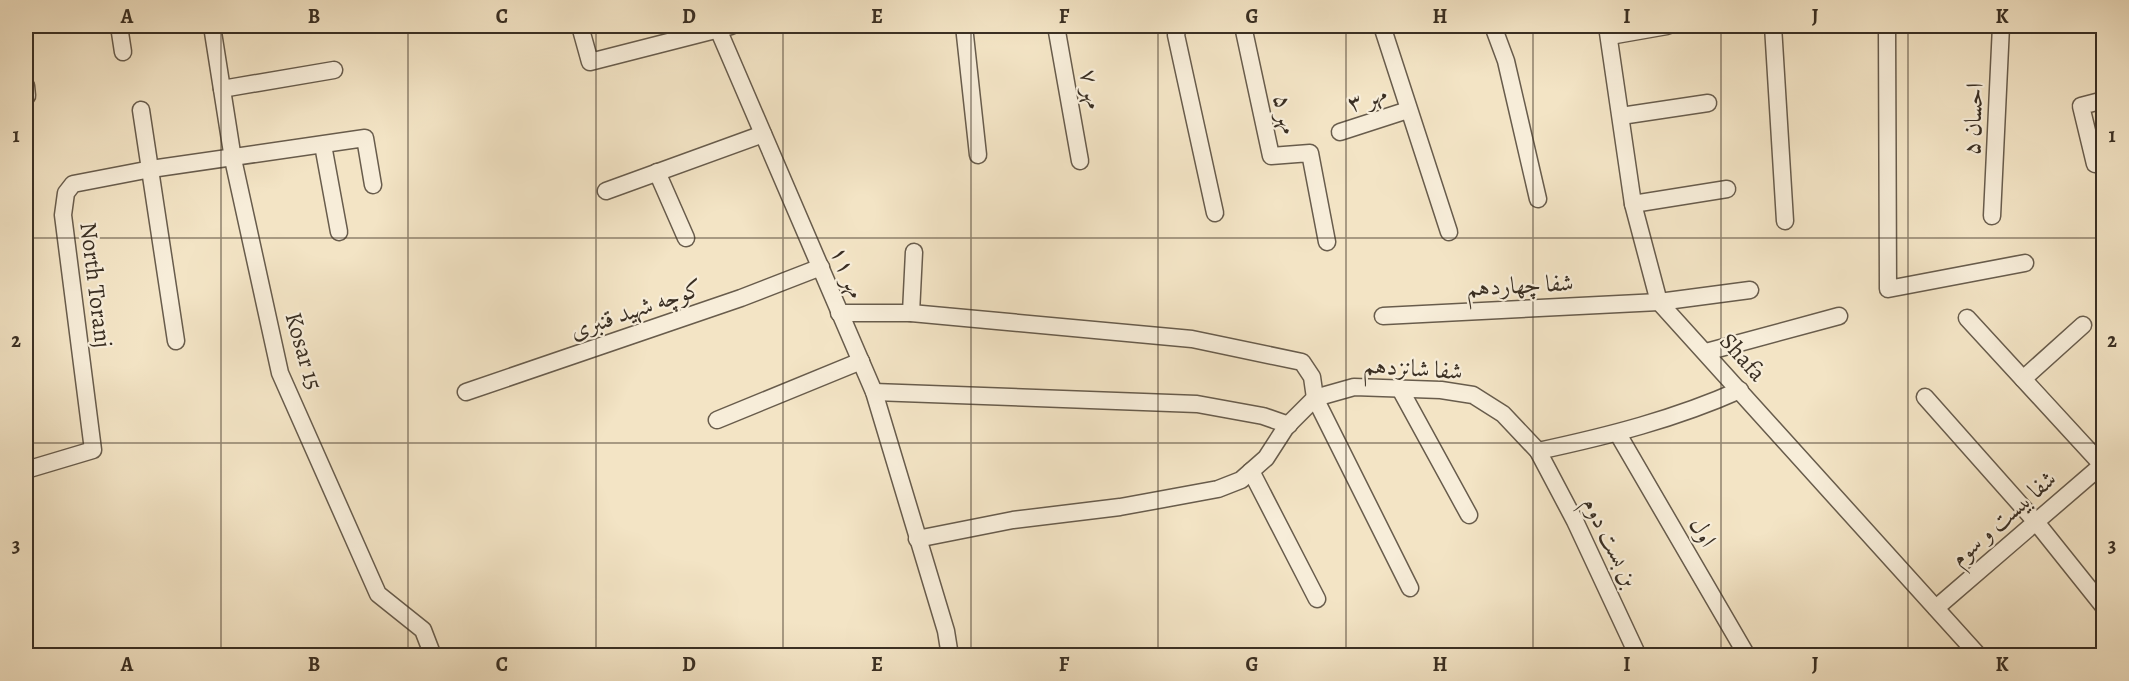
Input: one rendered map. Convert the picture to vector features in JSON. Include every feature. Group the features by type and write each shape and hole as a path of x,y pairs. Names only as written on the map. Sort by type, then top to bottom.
{"street":[{"path":"119,26 123,52"},
{"name":"Kosar 15","path":"212,26 233,159 280,373 378,594 423,630 433,656"},
{"path":"580,26 590,62 676,33 724,27"},
{"path":"964,26 978,155"},
{"name":"مهر ۷","path":"1056,26 1080,161"},
{"path":"1178,26 1176,35 1215,213"},
{"name":"مهر ۵","path":"1243,26 1271,156 1310,153 1327,242"},
{"path":"1382,26 1449,232"},
{"path":"1493,26 1506,61 1539,199"},
{"path":"1608,31 1667,26"},
{"path":"1773,26 1785,221"},
{"path":"1887,26 1888,289 2025,263"},
{"name":"احسان ۵","path":"1992,216 2001,26"},
{"name":"مهر ۱۱","path":"724,27 763,134 821,267 838,313 874,392 946,631 950,656"},
{"name":"Shafa","path":"1608,31 1633,204 1659,302 1979,656"},
{"path":"222,88 334,70"},
{"path":"2095,164 2080,106 2103,100"},
{"path":"1621,116 1708,103"},
{"path":"141,110 176,341"},
{"name":"مهر ۳","path":"1340,132 1408,110"},
{"path":"606,191 763,134"},
{"name":"North Toranj","path":"26,470 93,450 63,215 66,193 73,184 365,138 373,185"},
{"path":"323,145 339,231"},
{"path":"657,172 686,238"},
{"path":"1633,204 1726,189"},
{"path":"911,313 914,252"},
{"name":"کوچه شهید قنبری","path":"466,392 741,298 821,267"},
{"name":"شفا چهاردهم","path":"1383,316 1659,302 1750,290"},
{"path":"838,313 911,313 1191,339 1282,356 1302,362 1308,369 1315,398 1410,588"},
{"path":"1706,352 1839,316"},
{"path":"1967,318 2103,466"},
{"path":"2023,379 2083,325"},
{"path":"717,420 861,361"},
{"name":"شفا شانزدهم","path":"1315,398 1354,387 1441,390 1473,395 1503,414 1538,451"},
{"path":"1400,389 1469,515"},
{"path":"1538,451 1618,434 1707,405 1740,390"},
{"path":"874,392 1197,404 1263,416 1289,425"},
{"path":"1925,397 2036,522 2103,607"},
{"path":"917,539 1013,520 1120,507 1218,489 1241,480 1266,458 1289,425 1315,398"},
{"name":"اول","path":"1618,434 1746,654"},
{"name":"بن بست دوم","path":"1538,451 1575,521 1638,656"},
{"name":"شفا بیست و سوم","path":"1936,608 2103,466"},
{"path":"1251,471 1317,599"}]}
